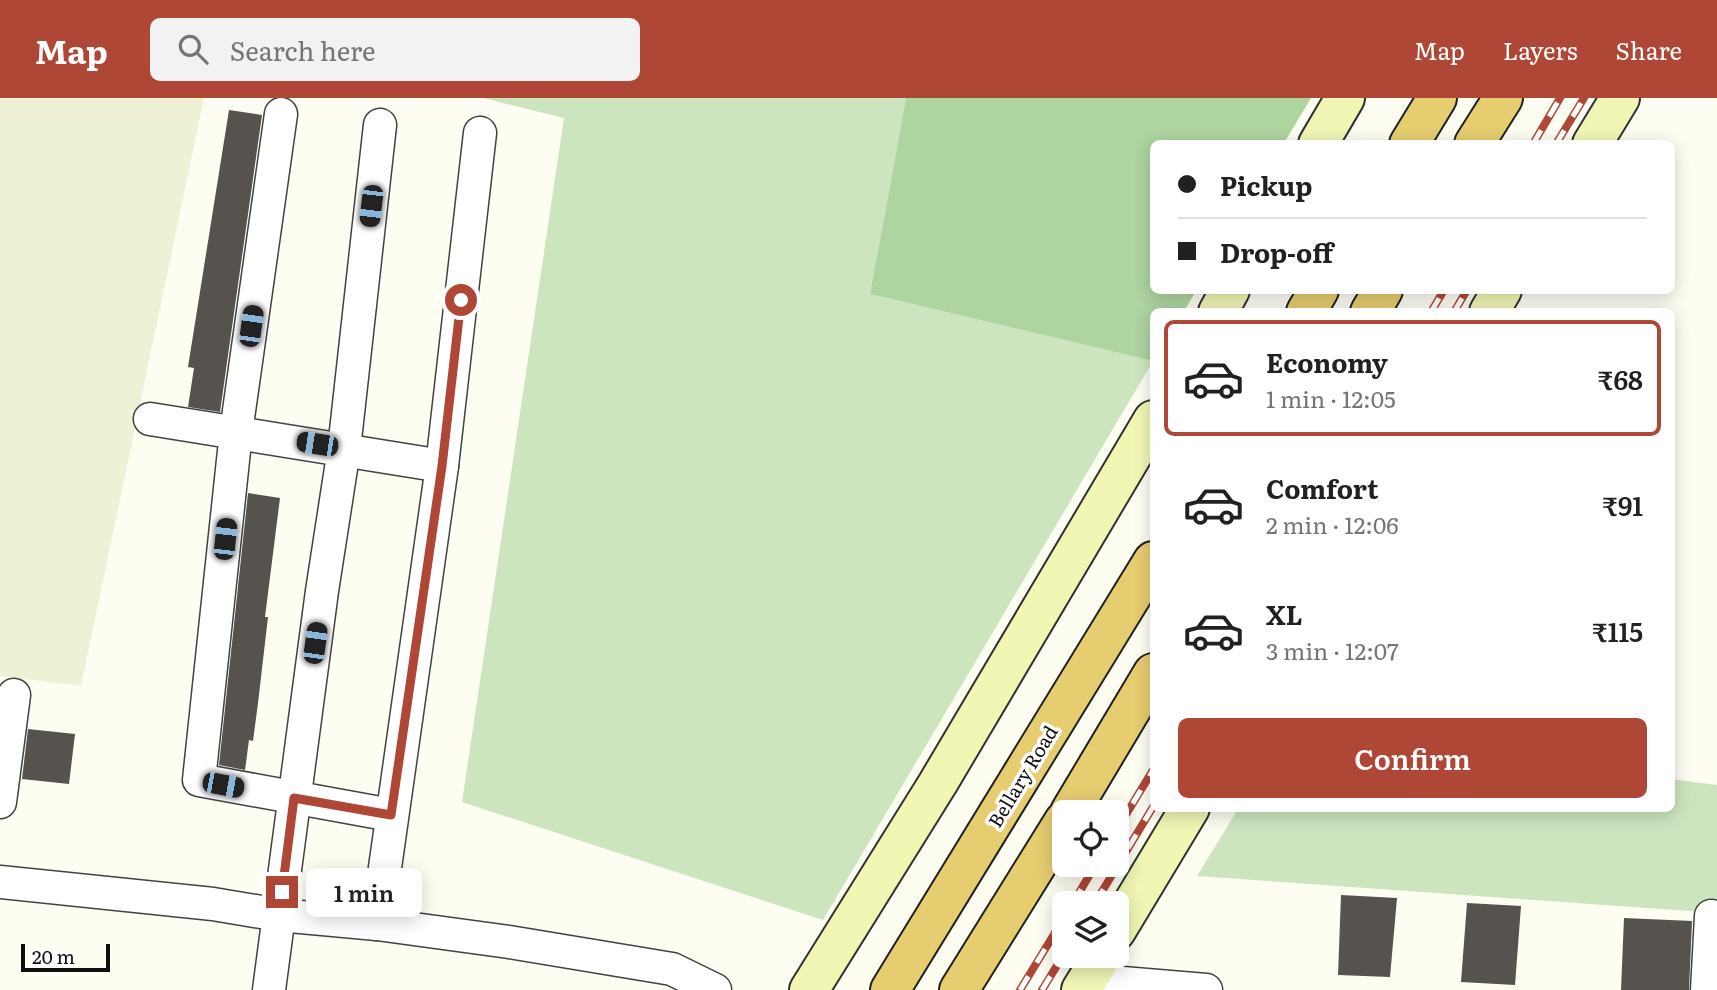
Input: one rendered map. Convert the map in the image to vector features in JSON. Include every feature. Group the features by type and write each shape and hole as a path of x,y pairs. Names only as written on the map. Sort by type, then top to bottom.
{"highway":[{"path":"1411,140 1437,98"},
{"path":"1477,140 1503,98"},
{"name":"Bellary Road","path":"890,990 1150,566"},
{"path":"1077,800 1150,678"},
{"path":"959,990 1052,840"}],"main road":[{"path":"1320,140 1345,98"},
{"path":"1594,140 1620,98"},
{"path":"809,990 938,783 1150,425"},
{"path":"1129,909 1188,812"}],"street":[{"path":"281,114 236,432 199,780 391,815"},
{"path":"270,990 294,798 344,449 380,125"},
{"path":"377,924 442,466 480,133"},
{"path":"150,419 442,466"},
{"path":"0,802 14,695"},
{"path":"0,882 213,904 279,915 377,924 509,942 672,969 715,990"},
{"path":"1707,990 1711,916"},
{"path":"1090,975 1206,990"}],"green space":[{"path":"0,98 204,98 81,686 0,676"},
{"path":"483,98 906,98 870,294 1150,360 1150,366 823,920 462,802 564,118"},
{"path":"906,98 1311,98 1286,140 1150,140 1150,294 1194,294 1186,308 1150,308 1150,360 870,294"},
{"path":"1675,780 1717,785 1717,913 1197,876 1236,812 1675,812"}],"building":[{"path":"229,110 262,115 220,412 188,407 194,368 188,367"},
{"path":"248,493 280,498 265,617 268,617 258,703 253,741 249,740 245,770 219,765"},
{"path":"28,729 75,734 69,784 22,779"},
{"path":"1341,895 1397,898 1390,977 1338,975"},
{"path":"1467,903 1521,906 1515,985 1461,982"},
{"path":"1624,918 1692,921 1689,990 1621,990"}],"railway":[{"path":"1535,140 1560,98"},
{"path":"1558,140 1584,98"},
{"path":"1433,308 1442,294"},
{"path":"1456,308 1465,294"},
{"path":"1129,810 1150,775"},
{"path":"1102,891 1150,812"},
{"path":"1080,891 1088,877"},
{"path":"1020,990 1052,938"},
{"path":"1042,990 1055,968"}],"route":[{"path":"282,892 294,798 391,815 442,466 461,300"}]}
